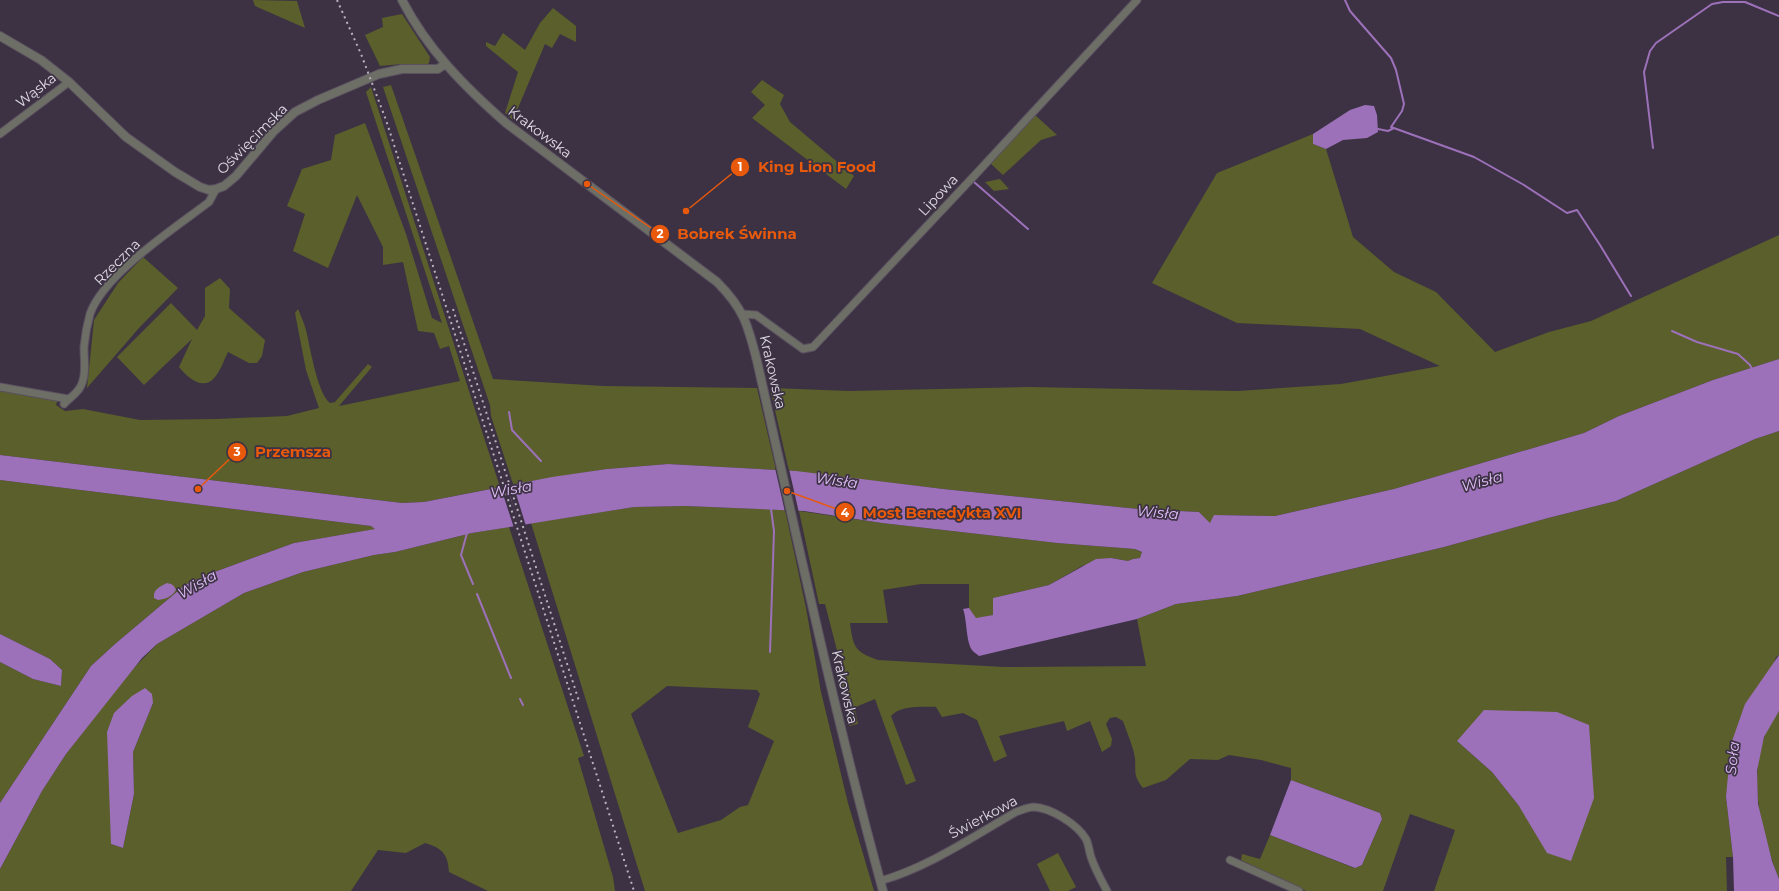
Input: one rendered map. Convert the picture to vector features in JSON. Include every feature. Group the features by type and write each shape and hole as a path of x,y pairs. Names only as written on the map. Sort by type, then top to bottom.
{"street":[{"name":"Krakowska","path":"402,0 423,34 445,64 465,86 506,123 717,282 737,304 748,324 867,834 883,891"},
{"name":"Lipowa","path":"742,314 756,315 803,349 813,347 1137,0"},
{"name":"Oświęcimska","path":"0,36 41,60 68,82 132,141 175,172 209,190 224,186 236,176 274,131 295,112 336,92 379,74 402,69 438,69 445,64"},
{"name":"Wąska","path":"0,134 68,82"},
{"name":"Rzeczna","path":"0,387 66,401 79,389 83,379 86,330 91,313 101,296 119,274 142,253 209,202 216,189"},
{"name":"Świerkowa","path":"880,881 906,873 924,865 1016,812 1032,807 1042,808 1051,812 1079,829 1086,839 1096,870 1107,891"},
{"path":"1230,860 1299,891"}],"green space":[{"path":"253,0 297,1 305,28 255,6"},
{"path":"553,8 576,26 576,42 560,34 552,48 545,44 513,120 505,113 518,72 486,46 486,42 495,46 503,33 525,50 540,23"},
{"path":"402,14 430,57 429,63 425,66 402,64 380,66 365,35 383,27 382,18"},
{"path":"762,80 784,95 780,104 790,122 854,176 846,189 752,118 765,105 751,92"},
{"path":"391,85 493,379 603,386 757,388 776,470 668,464 607,469 513,484 491,416 490,405 383,87"},
{"path":"371,87 500,487 424,502 402,503 0,455 0,390 58,399 56,405 65,411 83,409 140,420 287,416 319,408 306,370 295,313 298,309 306,330 321,390 325,398 330,403 335,402 368,364 372,367 339,406 460,381 449,346 440,349 434,333 418,331 403,262 383,265 383,247 357,195 328,268 293,251 305,214 287,206 302,169 331,160 335,135 365,123 406,234 432,318 442,323 366,92"},
{"path":"1035,115 1057,135 1041,140 1003,175 990,163"},
{"path":"1313,134 1313,144 1326,149 1353,237 1394,272 1436,292 1495,352 1549,332 1591,321 1779,235 1779,359 1713,380 1619,416 1584,433 1394,489 1275,516 1215,515 1210,524 1199,512 1138,509 943,489 789,471 771,393 773,388 849,391 1029,387 1237,391 1341,384 1440,366 1360,329 1237,323 1152,283 1217,173"},
{"path":"1000,179 1009,189 994,191 985,182"},
{"path":"143,257 178,288 139,328 87,388 94,320 118,283"},
{"path":"220,278 230,289 229,308 265,340 262,356 257,363 249,363 228,352 215,377 205,383 200,383 191,379 179,367 192,339 144,385 117,357 171,303 197,330 205,316 205,288"},
{"path":"1779,431 1779,655 1776,657 1726,797 1733,857 1726,857 1727,891 1434,891 1455,830 1410,814 1383,891 1306,891 1241,860 1242,854 1260,859 1270,835 1354,868 1362,865 1382,819 1380,813 1291,780 1291,768 1261,760 1229,755 1218,760 1190,759 1166,780 1143,788 1136,777 1134,753 1123,721 1116,717 1110,718 1106,724 1112,739 1111,746 1102,752 1090,721 1067,731 1064,721 999,736 1007,756 994,762 977,720 963,713 942,717 936,707 906,708 895,712 891,716 916,781 906,785 875,699 858,706 855,710 858,724 849,726 842,687 839,658 825,604 819,604 799,511 882,523 1057,543 1135,549 1143,553 1140,558 1128,561 1111,558 1082,566 1049,585 994,598 993,615 976,619 969,608 969,584 921,584 883,590 888,623 850,623 852,638 856,648 870,657 878,660 1004,667 1146,666 1137,619 1176,604 1237,596 1444,547 1616,501 1755,439","holes":["1457,741 1594,798 1519,806 1492,772"]},
{"path":"0,480 371,526 376,529 294,543 209,574 185,585 91,666 0,803 0,662 33,679 61,686 62,670 50,659 0,634"},
{"path":"686,506 785,510 806,608 821,692 848,803 874,891 645,891 531,523 634,507","holes":["667,686 757,690 760,694 748,727 774,741 748,805 740,807 721,820 678,833 631,714"]},
{"path":"509,527 584,756 578,758 613,877 615,891 488,891 449,872 447,861 443,853 436,847 425,843 406,853 378,850 351,891 0,891 0,869 42,791 66,754 127,675 157,644 244,593 303,572 472,533","holes":["145,688 153,703 133,752 134,794 123,848 111,844"]},
{"path":"1779,711 1779,879 1767,845 1759,809 1757,773 1759,755 1765,734"},
{"path":"1058,853 1076,887 1068,891 1050,891 1037,864"}],"water":[{"path":"1365,105 1374,106 1377,115 1378,132 1367,138 1343,140 1326,149 1313,144 1313,134 1350,110"},
{"name":"Wisła","path":"1779,359 1779,431 1755,439 1616,501 1444,547 1237,596 1176,604 1137,619 979,656 970,646 963,609 969,608 976,618 993,615 993,598 1049,585 1096,559 1111,558 1128,561 1140,558 1142,552 1135,549 1057,543 882,523 804,511 686,506 634,507 472,533 303,572 244,593 157,644 142,658 66,754 42,791 0,869 0,803 91,666 115,644 185,585 209,574 294,543 375,529 371,526 0,480 0,455 402,503 424,502 552,477 607,469 668,464 796,471 943,489 1138,509 1199,512 1210,523 1214,515 1275,516 1394,489 1584,433 1619,416 1713,380"},
{"path":"167,583 172,584 176,590 170,596 163,599 158,600 154,598 156,590"},
{"path":"0,634 50,659 62,670 61,686 33,679 0,662"},
{"name":"Soła","path":"1779,655 1779,711 1764,737 1757,771 1758,804 1772,861 1779,879 1779,891 1734,891 1733,857 1726,797 1731,744 1745,704"},
{"path":"145,688 152,694 153,703 133,752 134,794 123,848 111,844 107,732 114,713 132,696"},
{"path":"1484,710 1557,712 1589,725 1594,798 1571,861 1547,853 1519,806 1492,772 1457,741"},
{"path":"1291,780 1380,813 1382,819 1362,865 1355,868 1270,835"}],"pier":[{"path":"775,468 789,469 799,513 785,512"},
{"path":"512,482 526,526 520,527 506,483"},
{"path":"506,484 520,527 514,528 500,485"}],"waterway":[{"path":"1345,0 1350,11 1391,58 1396,70 1404,104 1402,111 1391,127 1474,157 1524,185 1567,213 1577,210 1631,296"},
{"path":"1653,148 1644,72 1650,51 1656,43 1712,4 1723,2 1745,2 1779,16"},
{"path":"1378,129 1388,131 1394,128"},
{"path":"974,182 1028,229"},
{"path":"1672,331 1697,342 1738,354 1750,365 1752,369"},
{"path":"509,412 512,430 541,461"},
{"path":"770,652 774,531 771,509"},
{"path":"467,533 461,555 473,584"},
{"path":"477,594 511,678"},
{"path":"520,699 523,705"}],"railway":[{"path":"337,0 361,54 386,120 634,891"},
{"path":"453,309 579,701"}],"place":[{"name":"Bobrek Świnna","path":"587,184"},
{"name":"King Lion Food","path":"686,211"},
{"name":"Przemsza","path":"198,489"},
{"name":"Most Benedykta XVI","path":"787,491"}]}
